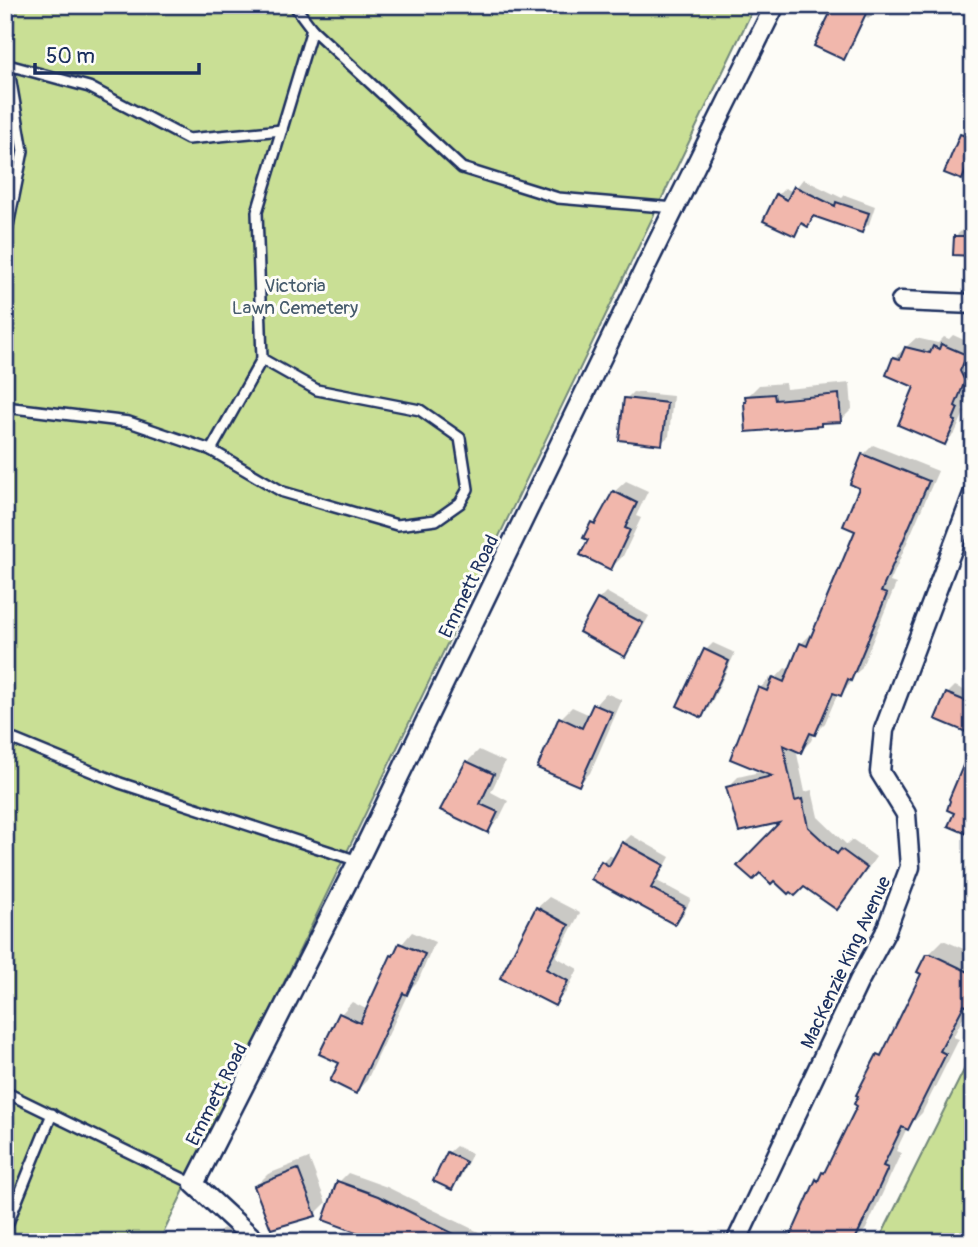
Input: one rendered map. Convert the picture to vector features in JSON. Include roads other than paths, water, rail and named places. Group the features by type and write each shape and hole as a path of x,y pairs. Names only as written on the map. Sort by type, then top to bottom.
{"street":[{"name":"Emmett Road","path":"194,1184 358,861 775,5"},
{"path":"901,300 973,304"},
{"name":"MacKenzie King Avenue","path":"736,1242 859,981 885,933 910,867 906,814 880,772 884,730 973,494"},
{"path":"194,1184 257,1242"}],"lane":[{"path":"295,5 312,29 463,169 558,198 675,208"},
{"path":"211,450 262,359 257,212 312,29"},
{"path":"5,241 23,151 6,63 89,87 188,139 282,130"},
{"path":"5,407 129,422 211,450 284,492 397,525 436,520 460,503 468,489 460,438 420,410 317,390 262,359"},
{"path":"5,736 120,783 358,861"},
{"path":"5,1092 194,1184"},
{"path":"5,1230 52,1114"}],"park label":[{"name":"Victoria Lawn Cemetery","path":"295,296"}]}
